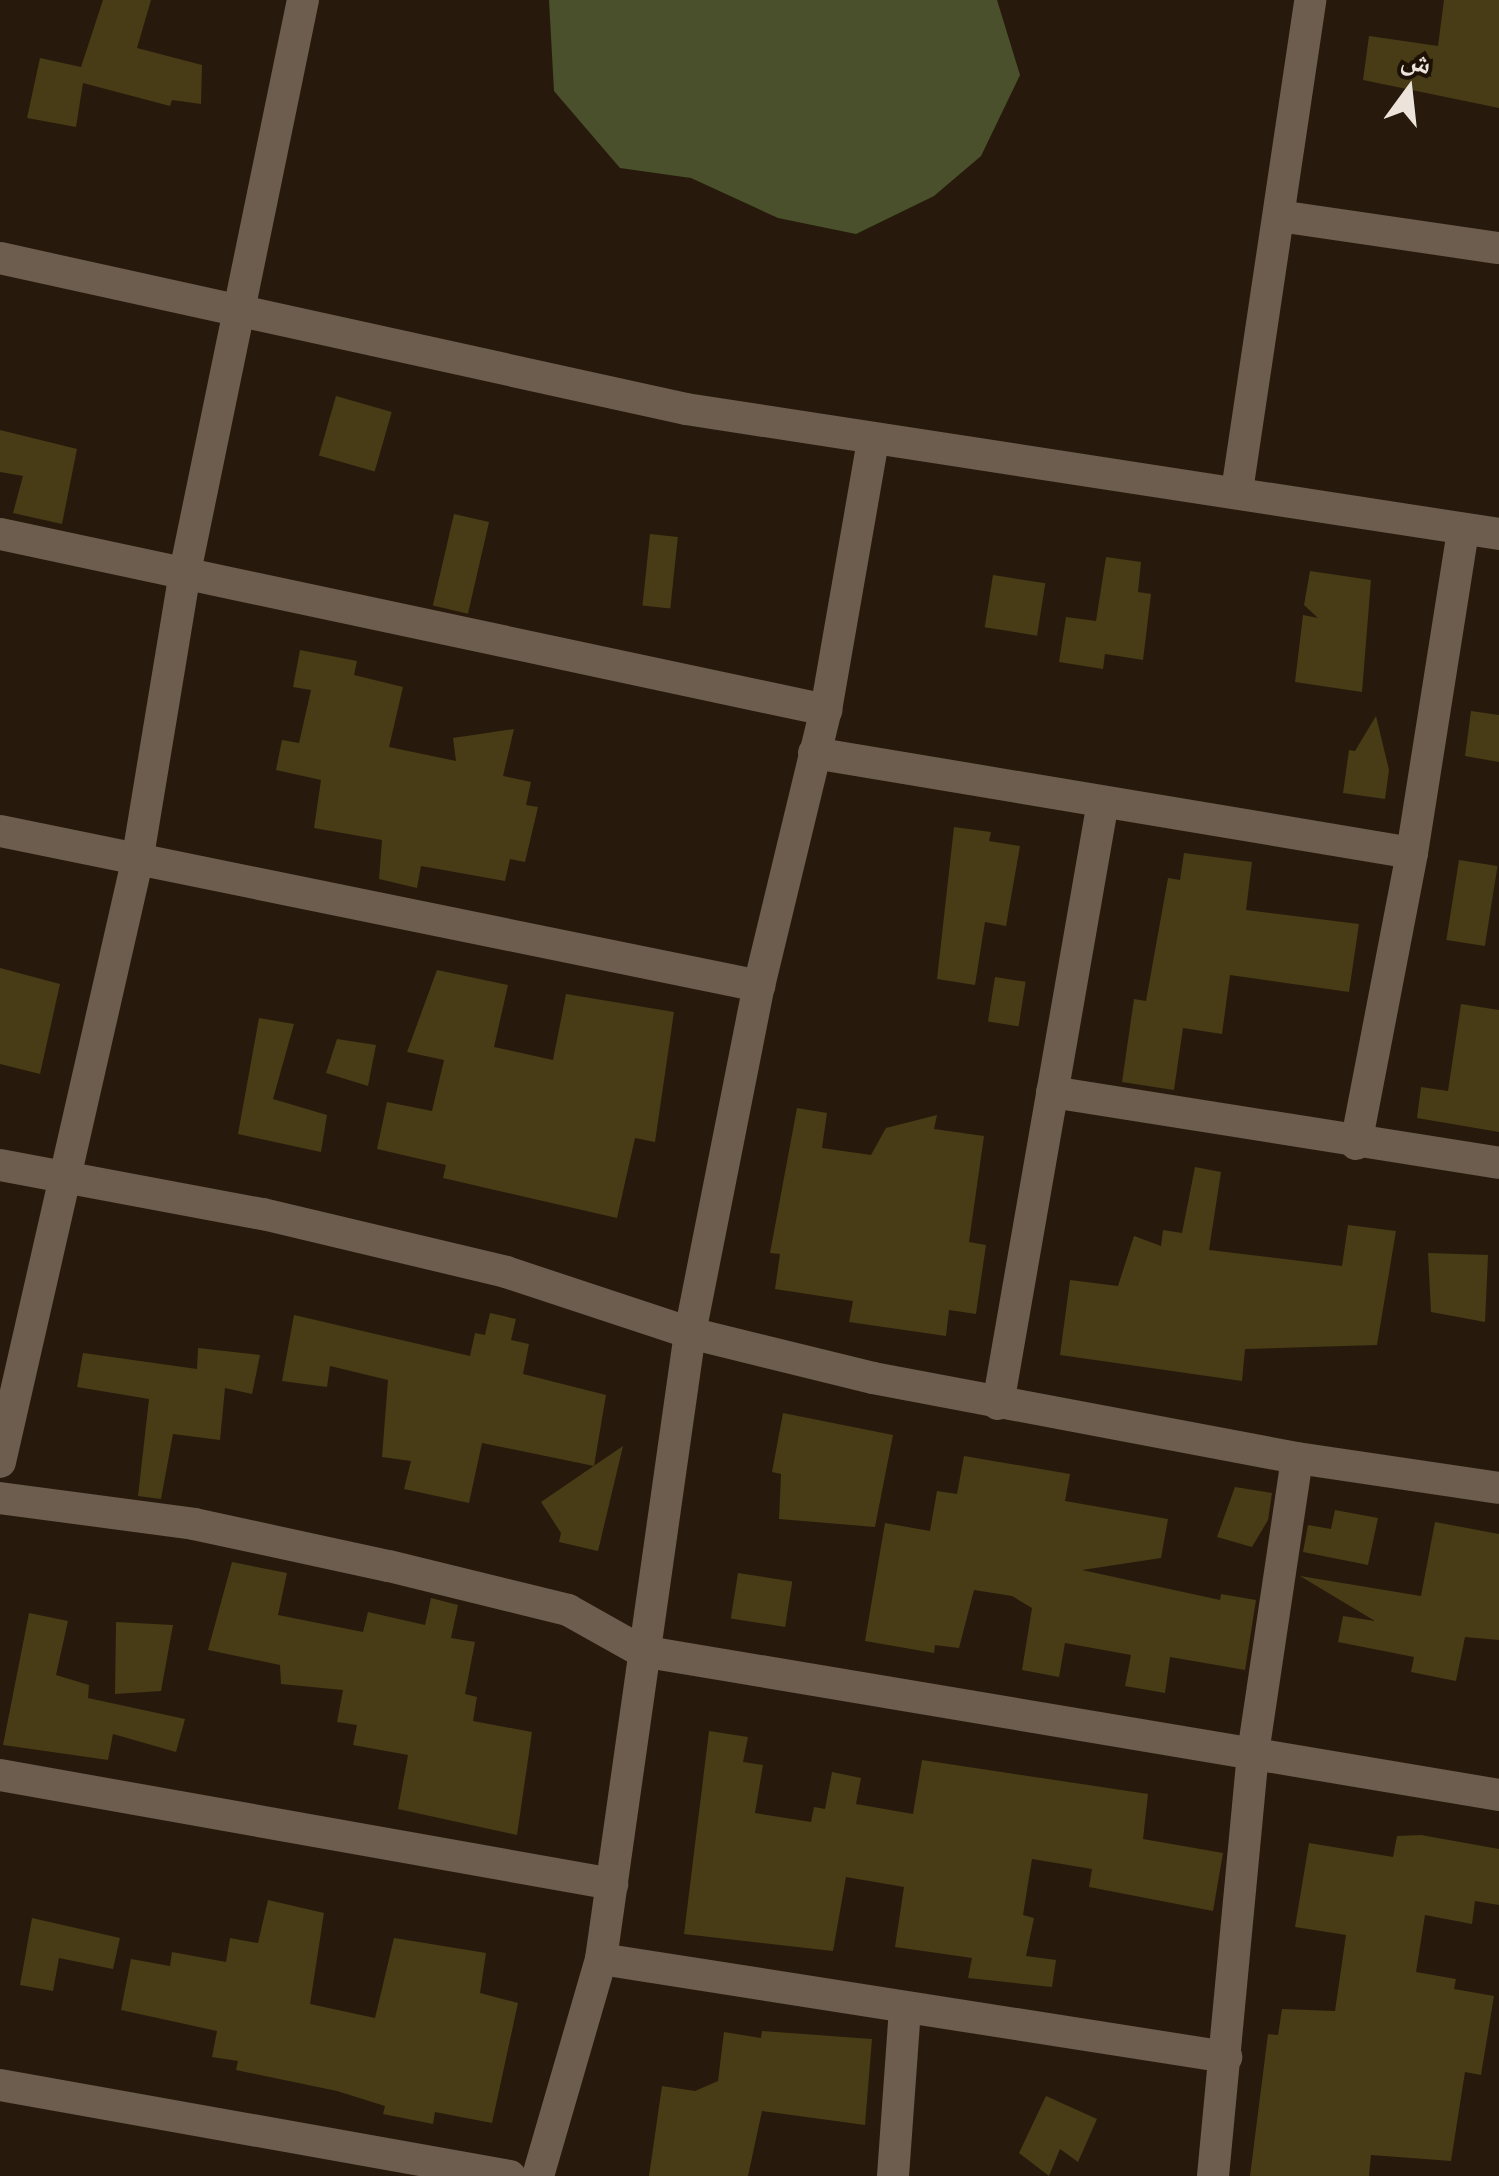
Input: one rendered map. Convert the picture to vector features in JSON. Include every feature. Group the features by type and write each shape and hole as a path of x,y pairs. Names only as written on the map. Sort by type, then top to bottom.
{"street":[{"path":"0,1462 137,862 184,578 304,0"},
{"path":"1237,491 1310,0"},
{"path":"1279,216 1499,248"},
{"path":"0,258 240,314 686,409 1499,534"},
{"path":"538,2176 601,1959 690,1332 759,986 826,710 874,440"},
{"path":"1356,1144 1412,853 1463,530"},
{"path":"0,534 184,578 826,710"},
{"path":"814,754 1412,853"},
{"path":"998,1404 1103,802"},
{"path":"0,832 759,986"},
{"path":"1052,1092 1499,1164"},
{"path":"0,1165 262,1214 506,1272 690,1332 998,1404 1297,1458 1499,1488"},
{"path":"1213,2176 1253,1753 1297,1458"},
{"path":"0,1498 194,1524 389,1566 568,1610 642,1650 1499,1795"},
{"path":"0,1775 612,1884"},
{"path":"601,1959 1226,2057"},
{"path":"893,2176 906,2008"},
{"path":"0,2084 510,2176"}],"shaded area":[{"path":"549,0 997,0 1020,75 981,156 934,196 856,234 778,218 691,178 620,168 554,91"}],"building":[{"path":"103,0 151,0 137,48 202,65 201,104 172,100 170,106 83,83 76,127 27,118 40,58 81,67"},
{"path":"1444,0 1499,0 1499,108 1363,80 1369,36 1438,46"},
{"path":"336,396 392,412 375,472 319,456"},
{"path":"0,430 77,449 62,524 13,513 23,476 0,472"},
{"path":"454,514 489,522 468,614 433,606"},
{"path":"650,534 678,537 670,609 642,606"},
{"path":"1106,557 1141,562 1138,592 1151,594 1143,660 1105,654 1103,669 1059,662 1066,617 1096,621"},
{"path":"1310,571 1371,580 1362,692 1295,682 1303,615 1318,618 1304,605"},
{"path":"993,575 1045,583 1037,636 985,627"},
{"path":"300,650 357,661 354,675 403,687 389,747 456,761 453,738 514,729 503,776 531,782 526,805 538,807 525,862 510,859 505,881 421,866 417,888 379,879 382,840 314,828 321,780 276,770 282,740 299,743 311,690 293,687"},
{"path":"1471,711 1499,715 1499,762 1465,756"},
{"path":"1376,716 1389,770 1385,799 1343,793 1349,750 1355,751"},
{"path":"954,827 991,832 989,841 1020,846 1006,926 985,922 975,985 937,979"},
{"path":"1184,853 1252,862 1246,910 1359,924 1349,992 1230,975 1222,1034 1183,1028 1174,1090 1122,1082 1134,999 1146,1001 1168,878 1180,880"},
{"path":"1459,860 1498,866 1485,946 1446,940"},
{"path":"0,968 60,984 40,1074 0,1064"},
{"path":"437,970 508,985 494,1047 553,1060 566,994 674,1012 655,1142 635,1138 617,1218 443,1178 446,1165 377,1149 387,1102 432,1111 444,1060 407,1052"},
{"path":"995,977 1026,982 1019,1026 988,1021"},
{"path":"1461,1004 1499,1010 1499,1132 1417,1118 1421,1087 1448,1091"},
{"path":"259,1018 294,1024 273,1099 327,1115 321,1152 238,1134"},
{"path":"337,1039 376,1045 368,1086 326,1073"},
{"path":"797,1108 827,1113 822,1148 871,1155 886,1128 937,1115 934,1129 984,1136 969,1242 986,1245 976,1314 949,1310 946,1336 849,1322 853,1301 775,1289 780,1254 770,1253"},
{"path":"1195,1167 1221,1172 1209,1250 1342,1266 1348,1225 1396,1231 1377,1345 1245,1349 1242,1381 1060,1355 1070,1280 1118,1286 1134,1236 1161,1246 1163,1230 1182,1233"},
{"path":"1428,1253 1488,1255 1485,1322 1431,1312"},
{"path":"490,1313 516,1319 511,1340 529,1344 523,1374 606,1395 594,1466 482,1443 469,1503 404,1489 411,1461 382,1457 388,1380 330,1366 327,1387 282,1381 294,1315 470,1356 475,1333 485,1335"},
{"path":"198,1348 260,1355 252,1394 225,1388 220,1440 173,1434 161,1499 138,1496 149,1399 77,1387 83,1353 197,1369"},
{"path":"783,1413 893,1435 875,1527 779,1519 781,1474 772,1472"},
{"path":"623,1446 598,1551 559,1542 561,1533 541,1502"},
{"path":"964,1456 1070,1474 1065,1501 1168,1519 1161,1558 1082,1570 1220,1600 1221,1594 1256,1600 1245,1670 1170,1657 1165,1693 1125,1686 1131,1655 1065,1643 1059,1677 1022,1670 1032,1608 1012,1596 974,1590 959,1648 935,1645 934,1653 865,1641 885,1523 930,1531 937,1491 957,1494"},
{"path":"1235,1487 1272,1493 1268,1520 1252,1547 1217,1537"},
{"path":"1335,1510 1378,1518 1368,1565 1303,1552 1308,1525 1331,1529"},
{"path":"1435,1522 1499,1534 1499,1640 1465,1637 1456,1681 1411,1672 1414,1657 1338,1642 1343,1616 1375,1621 1300,1576 1421,1596"},
{"path":"232,1562 287,1573 278,1615 363,1632 368,1612 425,1625 431,1598 458,1605 451,1638 475,1642 465,1694 477,1697 473,1721 532,1732 517,1835 398,1809 408,1755 353,1745 357,1725 337,1722 343,1690 281,1684 280,1665 208,1650"},
{"path":"738,1573 792,1582 785,1627 731,1618"},
{"path":"29,1613 68,1621 56,1675 89,1685 88,1698 185,1719 176,1752 113,1734 108,1760 3,1745"},
{"path":"116,1622 173,1625 161,1691 115,1694"},
{"path":"709,1731 748,1737 743,1762 763,1765 755,1813 811,1822 814,1807 825,1809 832,1772 861,1778 856,1804 913,1814 922,1760 1148,1794 1143,1839 1223,1853 1213,1911 1089,1887 1092,1869 1032,1859 1023,1915 1034,1918 1026,1956 1056,1960 1052,1987 968,1978 972,1958 895,1947 904,1887 846,1877 833,1951 684,1934"},
{"path":"1421,1835 1499,1849 1499,1905 1475,1901 1472,1924 1425,1915 1416,1972 1456,1979 1454,1989 1494,1996 1481,2075 1465,2072 1451,2161 1371,2155 1369,2176 1250,2176 1268,2034 1278,2035 1282,2009 1335,2011 1346,1935 1295,1927 1309,1843 1393,1857 1397,1836"},
{"path":"268,1900 324,1913 310,2004 375,2018 394,1938 486,1953 480,1993 518,2003 492,2123 435,2112 433,2124 383,2114 385,2106 337,2091 236,2070 238,2061 212,2057 217,2031 121,2010 131,1959 170,1966 172,1952 226,1962 230,1938 258,1943"},
{"path":"32,1918 120,1938 113,1969 59,1958 53,1991 20,1985"},
{"path":"762,2031 872,2039 865,2125 762,2111 748,2176 649,2176 662,2086 695,2091 718,2081 724,2032 761,2038"},
{"path":"1046,2096 1097,2119 1078,2162 1060,2149 1049,2176 1019,2153"}]}
